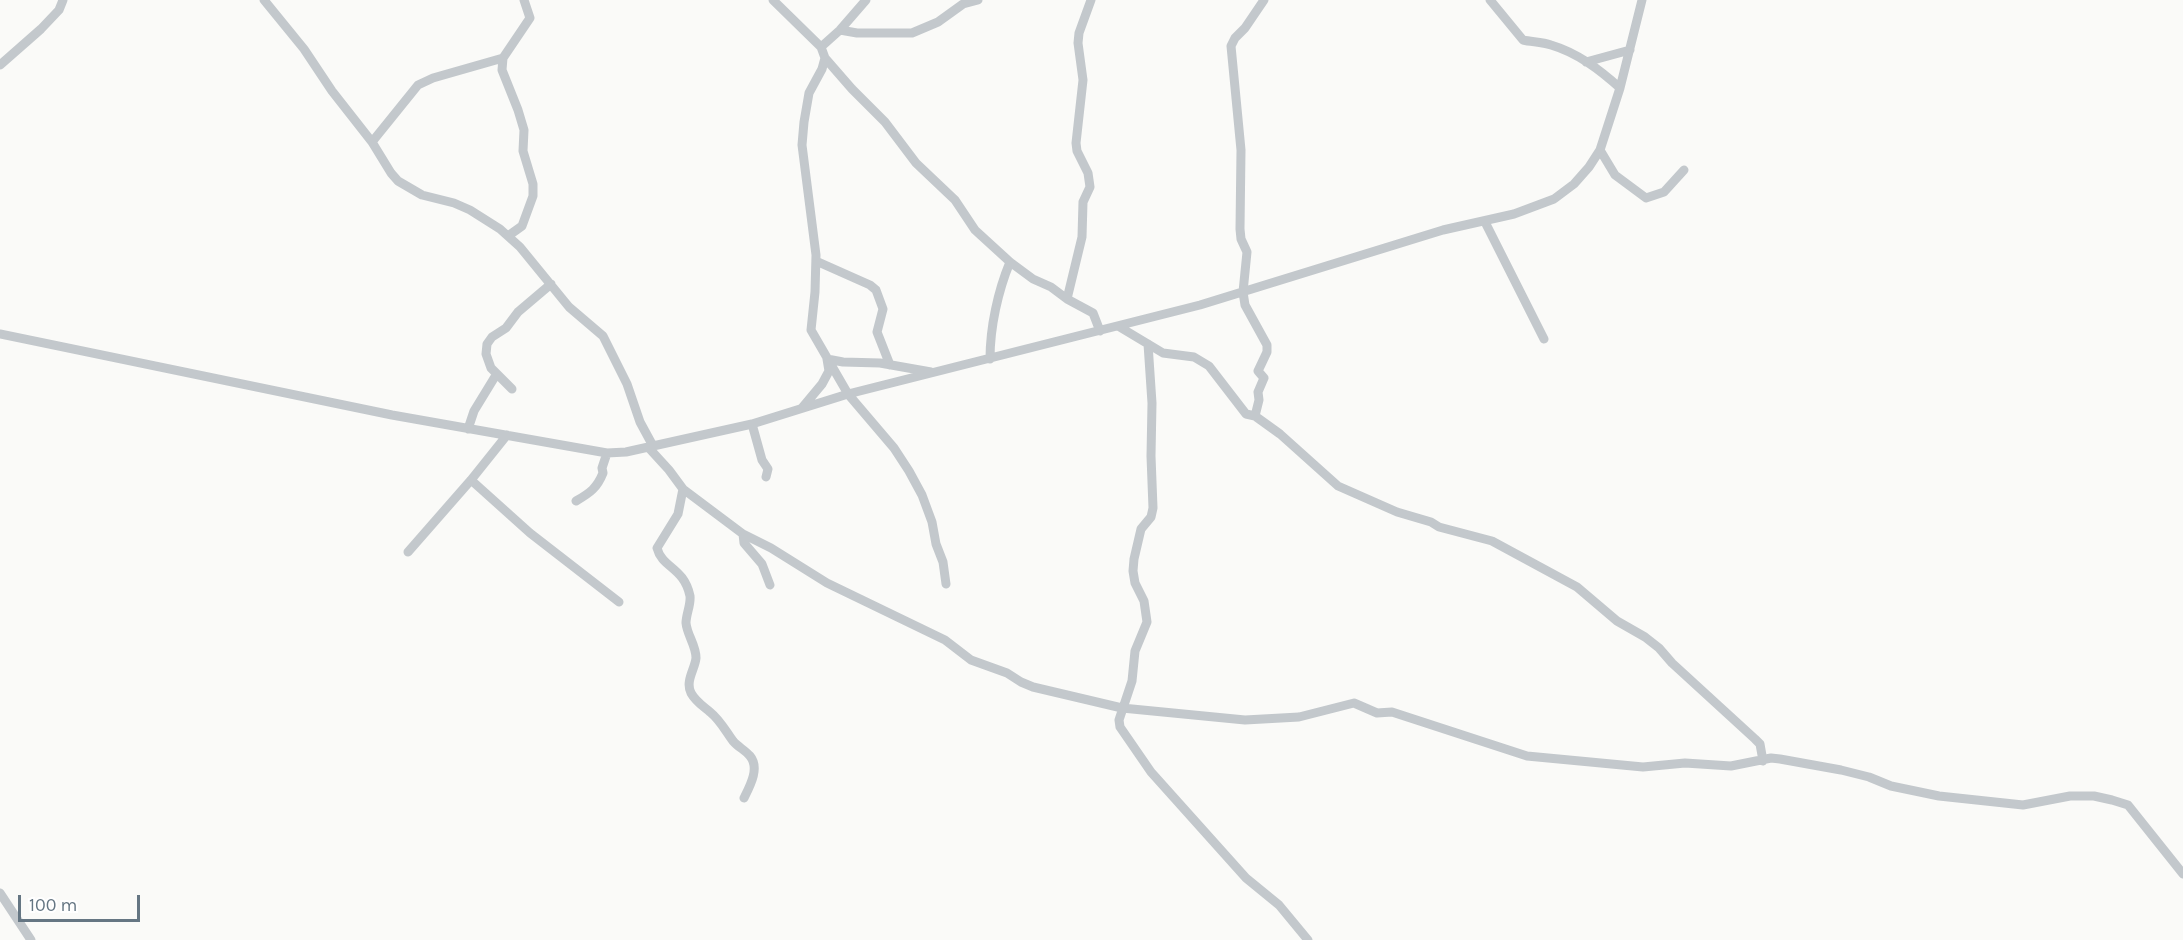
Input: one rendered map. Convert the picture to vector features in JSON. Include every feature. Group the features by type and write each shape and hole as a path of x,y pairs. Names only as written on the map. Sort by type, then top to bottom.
{"street":[{"path":"0,65 41,29 59,10 63,0"},
{"path":"264,0 287,27 398,181 422,195 454,203 470,210 508,236 520,247 569,307 596,329 606,341 627,384 651,447 682,489 743,534 771,548 827,583 945,640 971,660 996,668 1021,682 1041,689 1122,708 1245,720 1299,717 1354,703 1377,713 1392,712 1403,715 1527,756 1643,767 1685,763 1731,766 1771,758 1841,770 1869,777 1891,786 1939,796 2023,805 2070,796 2094,796 2128,805 2183,874"},
{"path":"508,236 522,226 533,196 533,184 522,151 522,124 502,70 502,58 530,18 524,0"},
{"path":"773,0 821,47 825,58 885,122 916,163 955,200 975,230 1010,262 1033,279 1051,287 1067,300 1092,313 1100,331"},
{"path":"821,47 840,30 866,0"},
{"path":"840,30 857,33 912,33 938,22 963,4 978,0"},
{"path":"1067,300 1082,237 1083,202 1090,187 1088,173 1077,151 1076,143 1083,80 1077,43 1091,0"},
{"path":"1255,416 1258,408 1258,392 1264,378 1258,371 1267,352 1267,345 1247,310 1243,292 1247,252 1241,239 1240,229 1241,150 1231,46 1264,0"},
{"path":"1490,0 1523,40 1550,44 1568,51 1620,88"},
{"path":"0,334 468,429 607,453 651,447 752,424 848,394 1100,331 1243,292 1432,234 1514,214 1554,199 1574,183 1600,150 1620,88 1642,0"},
{"path":"1586,62 1630,50"},
{"path":"372,142 418,85 433,78 502,58"},
{"path":"825,58 822,69 809,93 802,145 816,261 811,330 848,394 894,448 922,495 943,562 946,584"},
{"path":"1600,150 1615,175 1646,198 1664,192 1684,170"},
{"path":"1485,222 1545,339"},
{"path":"816,261 870,285 876,290 883,309 877,332 890,364"},
{"path":"990,359 1000,289 1010,262"},
{"path":"512,389 496,375 486,354 487,344 506,328 518,312 551,285"},
{"path":"1118,326 1169,355 1194,357 1209,366 1246,414 1255,416 1280,434 1338,486 1397,512 1431,522 1439,527 1492,541 1577,587 1617,621 1646,637 1659,648 1672,663 1755,738 1760,744 1763,761"},
{"path":"1148,344 1152,404 1153,508 1151,517 1141,529 1133,571 1135,583 1144,601 1147,622 1135,651 1132,681 1122,708 1120,727 1151,772 1246,878 1280,905 1308,940"},
{"path":"827,359 890,364 936,373"},
{"path":"801,409 830,371 827,359"},
{"path":"468,429 474,411 496,375"},
{"path":"752,424 762,460 768,469 766,477"},
{"path":"408,552 507,435"},
{"path":"576,501 592,492 599,484 607,453"},
{"path":"471,480 530,533 619,602"},
{"path":"682,489 678,514 657,548 664,561 680,573 687,585 690,600 686,624 694,643 696,659 689,683 690,691 697,703 718,719 736,744 748,753 754,763 753,777 744,798"},
{"path":"743,534 744,543 762,564 770,585"},
{"path":"0,893 32,940"}]}
